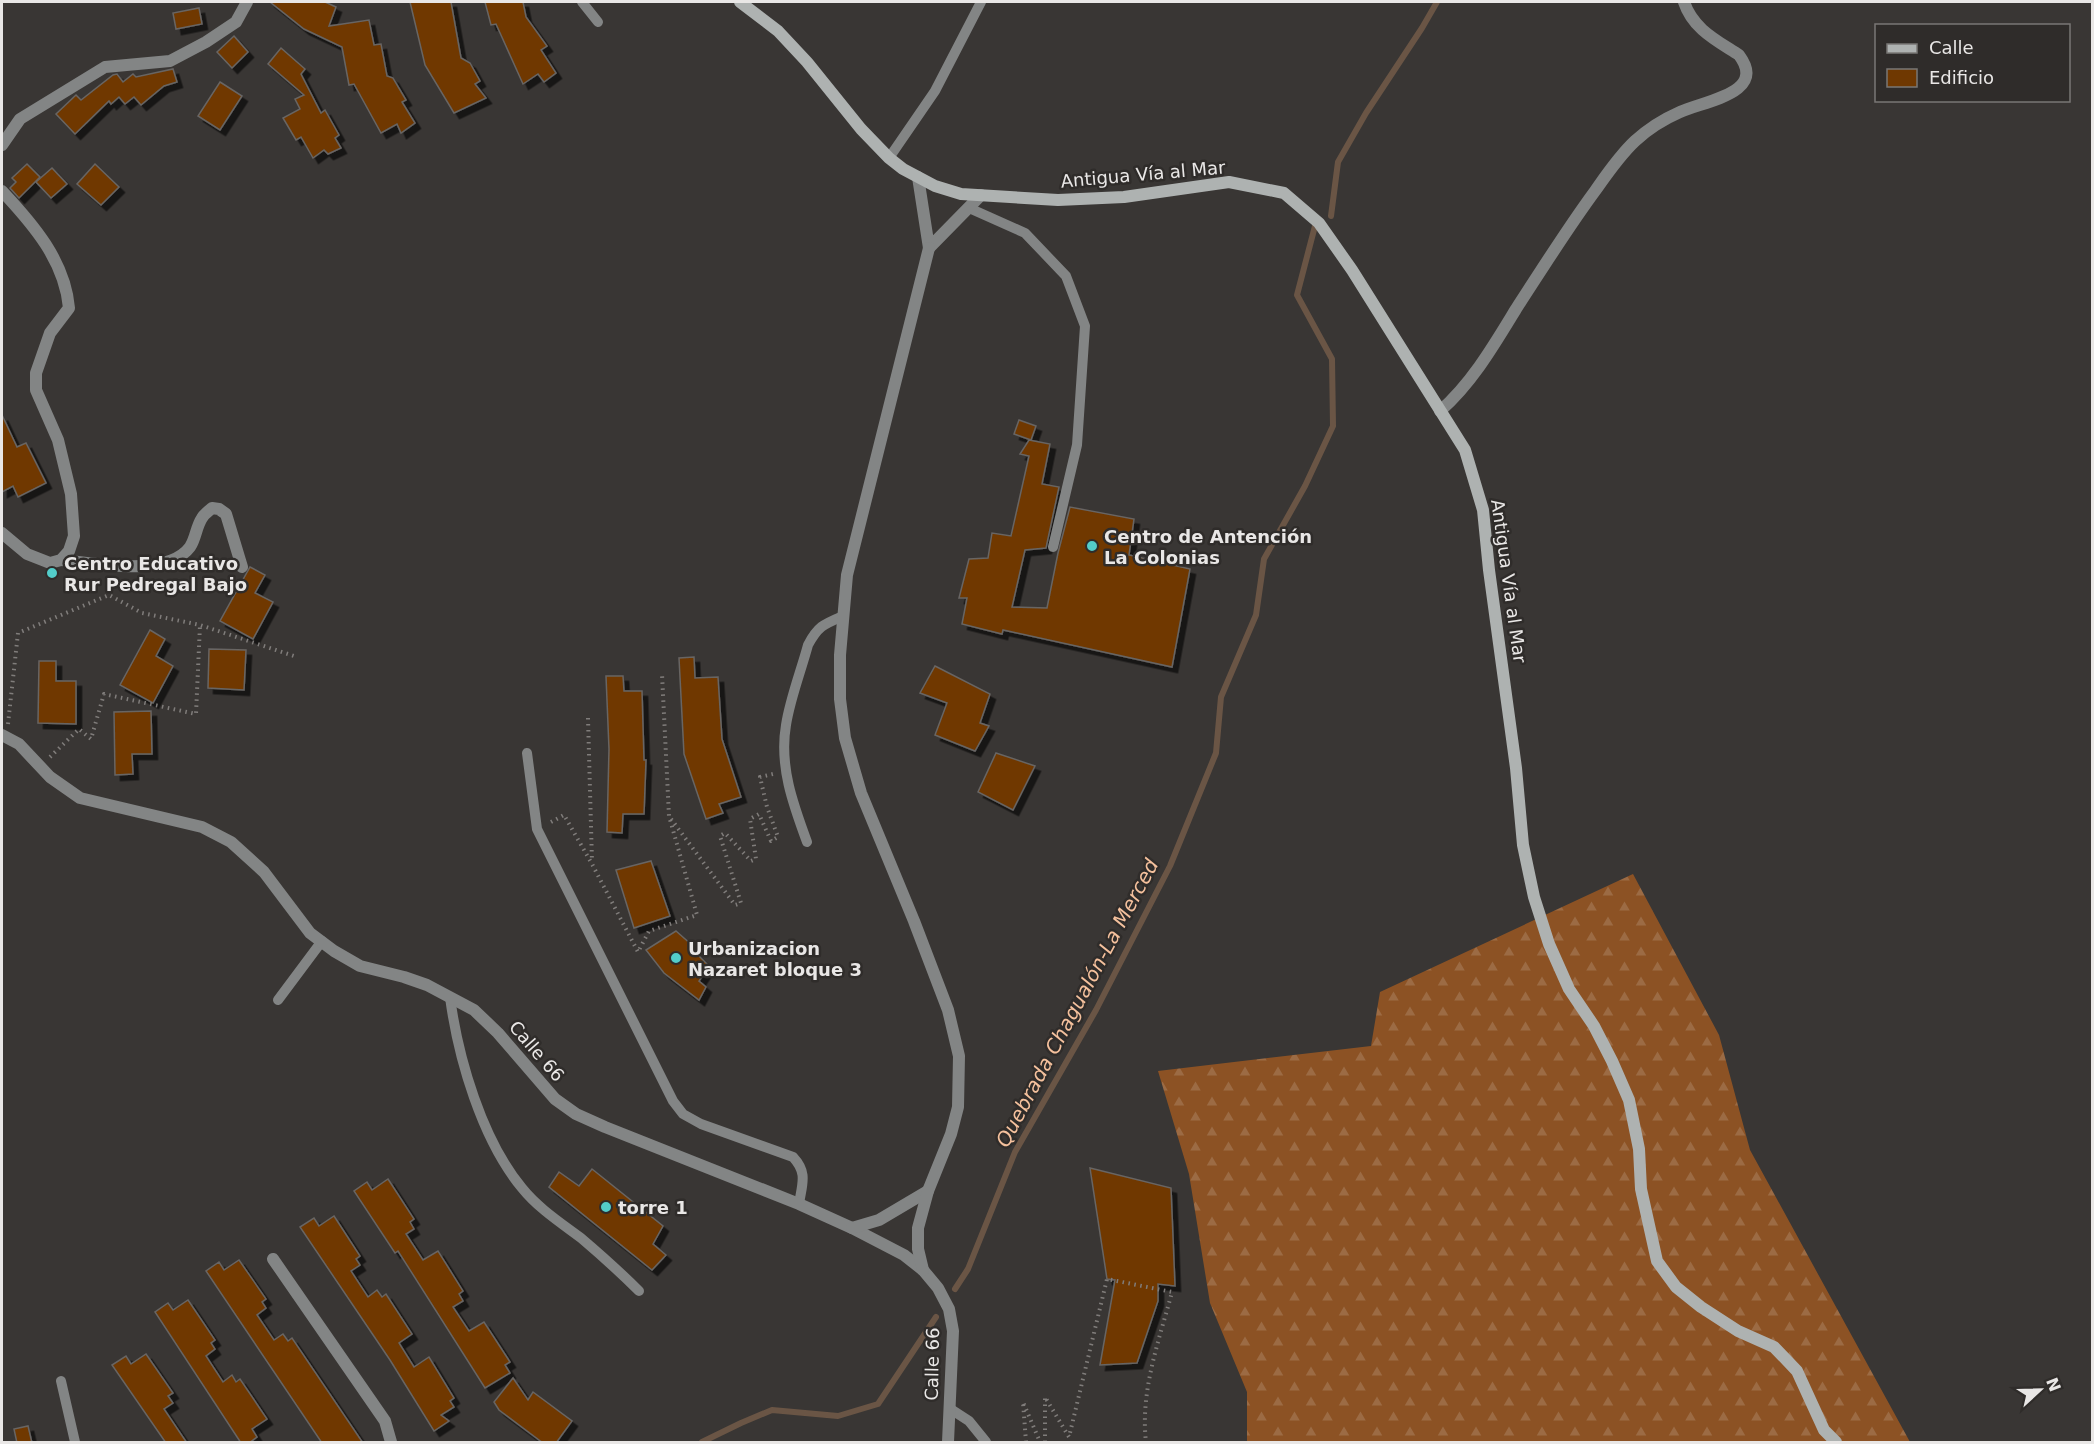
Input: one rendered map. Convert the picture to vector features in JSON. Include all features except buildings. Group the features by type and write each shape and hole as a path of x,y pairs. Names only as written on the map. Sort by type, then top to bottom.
{"main road":[{"name":"Antigua Vía al Mar","path":"740,2 778,31 807,62 861,129 889,158 903,169 935,186 961,194 1058,200 1124,197 1229,182 1284,193 1319,223 1352,270 1465,450 1484,510 1489,570 1524,845 1534,897 1549,944 1569,989 1598,1035 1629,1100 1639,1149 1641,1189 1657,1261 1676,1287 1701,1307 1738,1331 1774,1347 1797,1371 1824,1430 1836,1443"}],"street":[{"path":"2,146 20,119 105,67 170,61 206,42 236,22 247,2"},
{"path":"1440,411 1459,395 1480,366 1566,230 1621,155 1666,118 1728,95 1741,87 1746,73 1743,60 1705,33 1693,21 1684,2"},
{"path":"918,177 929,248 847,575 840,699 845,738 861,793 948,1010 959,1056 958,1107 951,1134 928,1191 918,1228 918,1249 923,1270"},
{"path":"2,191 34,225 60,269 68,292 69,308 50,333 36,373 36,390 58,440 71,495 74,536 69,551 61,560"},
{"path":"929,248 981,195"},
{"path":"2,533 27,554 50,563 61,560 156,566 172,561 189,549 202,517 212,508 219,508 226,514 242,567"},
{"name":"Calle 66","path":"4,736 19,744 50,777 80,798 202,827 231,842 264,872 310,933 334,951 360,966 404,976 474,1010 498,1033 555,1099 576,1114 799,1204 903,1255 923,1270 938,1288 949,1310 953,1331 948,1443"},
{"path":"852,1228 879,1220 928,1191"},
{"path":"273,1259 385,1421 391,1443"}],"lane":[{"path":"582,2 598,22"},
{"path":"889,158 935,92 981,2"},
{"path":"969,208 1025,233 1066,276 1085,326 1077,445 1053,547"},
{"path":"807,842 790,796 784,746 786,724 808,645 822,625 843,616"},
{"path":"527,753 537,829 673,1101 683,1114 700,1124 793,1157 801,1166 803,1175 799,1204"},
{"path":"278,1000 322,942"},
{"path":"450,997 455,1034 482,1121 505,1163 521,1187 536,1203 613,1265 639,1290"},
{"path":"61,1381 75,1443"},
{"path":"949,1408 969,1421 986,1443"}],"path":[{"path":"4,736 18,633 109,595 142,613 200,625 294,656"},
{"path":"41,767 79,729 91,740 104,694 196,714 200,625"},
{"path":"537,829 564,815 638,952 649,931 696,915 669,816 662,674"},
{"path":"588,718 592,864"},
{"path":"669,816 735,905 741,903 720,836 725,832 751,861 756,859 750,819 759,814 771,841 778,837 767,807 760,777 786,772"},
{"path":"1043,1443 1045,1397 1069,1437 1107,1279 1172,1292 1152,1365 1146,1399 1146,1443"},
{"path":"1026,1443 1023,1402 1043,1443"}],"green space":[{"path":"1633,874 1719,1035 1750,1150 1910,1442 1247,1442 1247,1392 1210,1303 1189,1174 1158,1071 1371,1046 1380,992"}],"waterway":[{"name":"Quebrada Chagualón-La Merced","path":"1331,216 1338,162 1366,113 1437,2"},
{"name":"Quebrada Chagualón-La Merced","path":"955,1289 968,1269 1015,1152 1096,1010 1170,866 1216,753 1221,697 1256,615 1264,559 1305,486 1333,426 1332,359 1297,295 1315,226"},
{"name":"Quebrada Chagualón-La Merced","path":"702,1442 772,1410 838,1416 878,1404 936,1317"}],"place":[{"name":"Centro de Antención La Colonias","path":"1092,546"},
{"name":"Centro Educativo Rur Pedregal Bajo","path":"52,573"},
{"name":"Urbanizacion Nazaret bloque 3","path":"676,958"},
{"name":"torre 1","path":"606,1207"}]}
